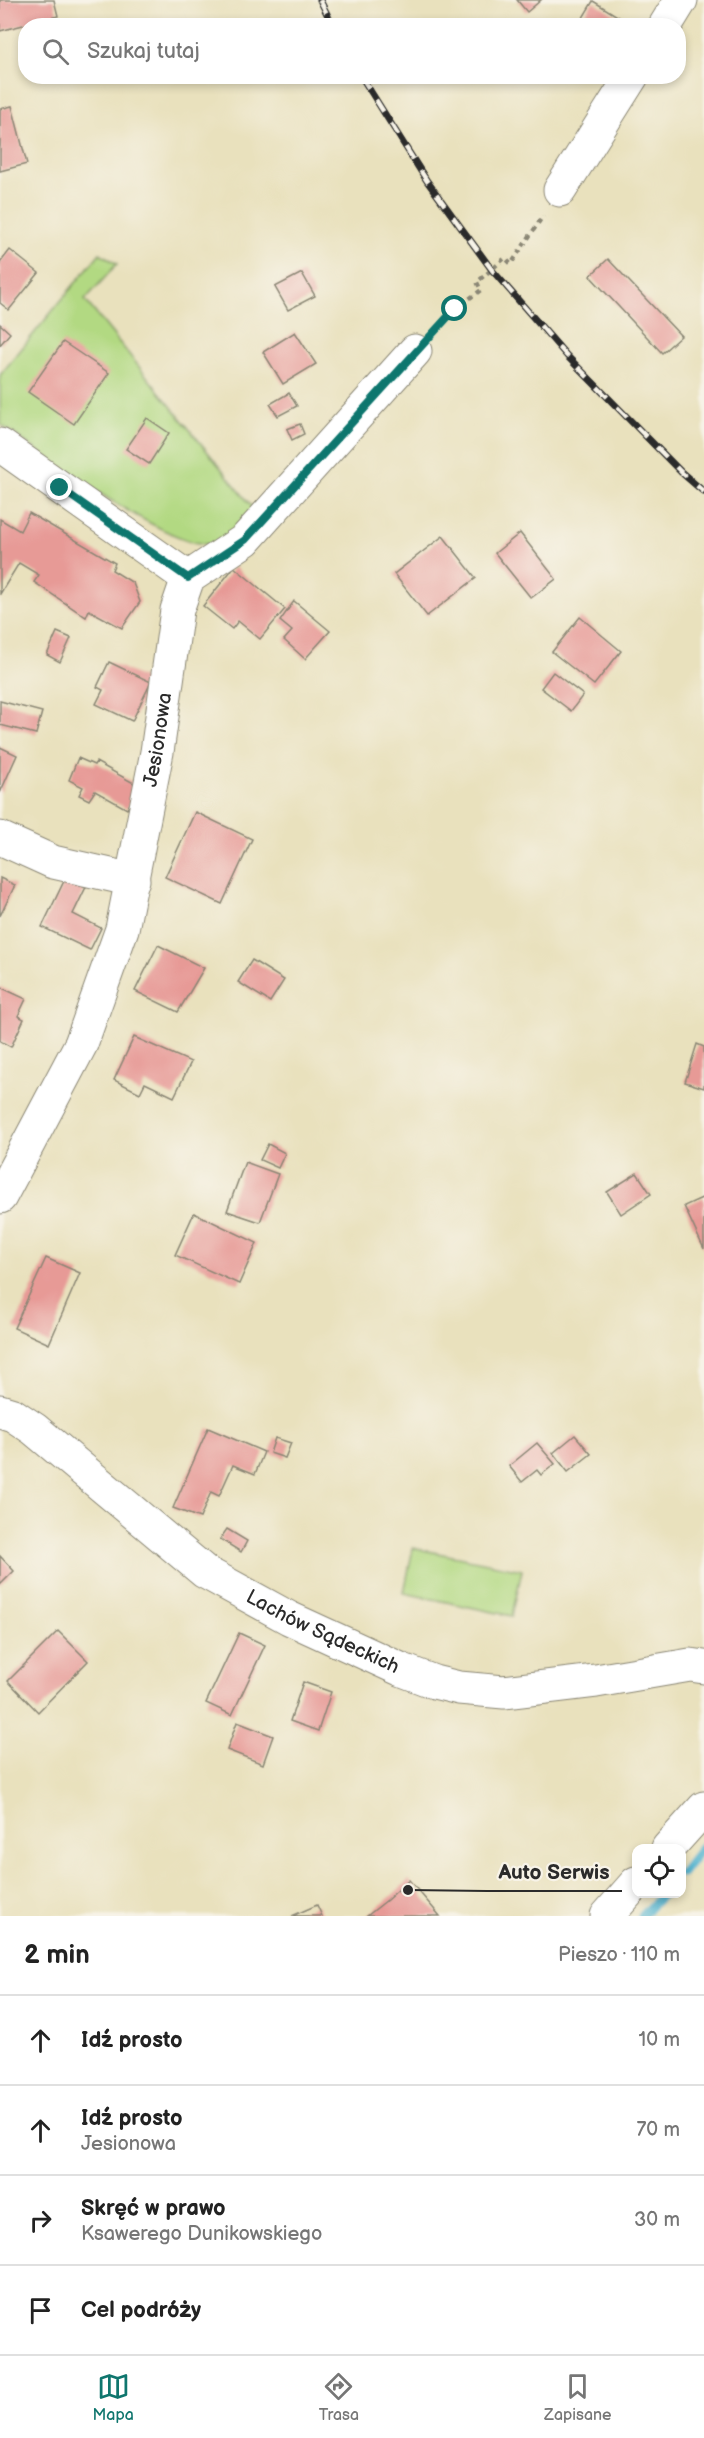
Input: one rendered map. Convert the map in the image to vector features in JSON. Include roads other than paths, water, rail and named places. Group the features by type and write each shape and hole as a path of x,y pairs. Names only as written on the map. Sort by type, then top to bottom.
{"street":[{"path":"670,18 681,0"},
{"path":"560,190 627,84"},
{"path":"0,445 188,578 245,540 416,351"},
{"name":"Jesionowa","path":"0,1195 81,1044 122,929 157,752 177,610 188,578"},
{"path":"0,838 53,862 133,880"},
{"name":"Lachów Sądeckich","path":"0,1412 13,1415 34,1429 205,1572 289,1618 400,1670 459,1688 504,1692 596,1681 690,1665 704,1667"},
{"path":"672,1844 704,1808"},
{"path":"608,1916 632,1889"}],"waterway":[{"path":"686,1868 704,1845"},
{"path":"642,1916 659,1898"}],"railway":[{"path":"320,0 329,18"},
{"path":"366,84 427,181 492,270 567,356 681,472 704,492"}],"place":[{"name":"Auto Serwis","path":"408,1890"}]}
